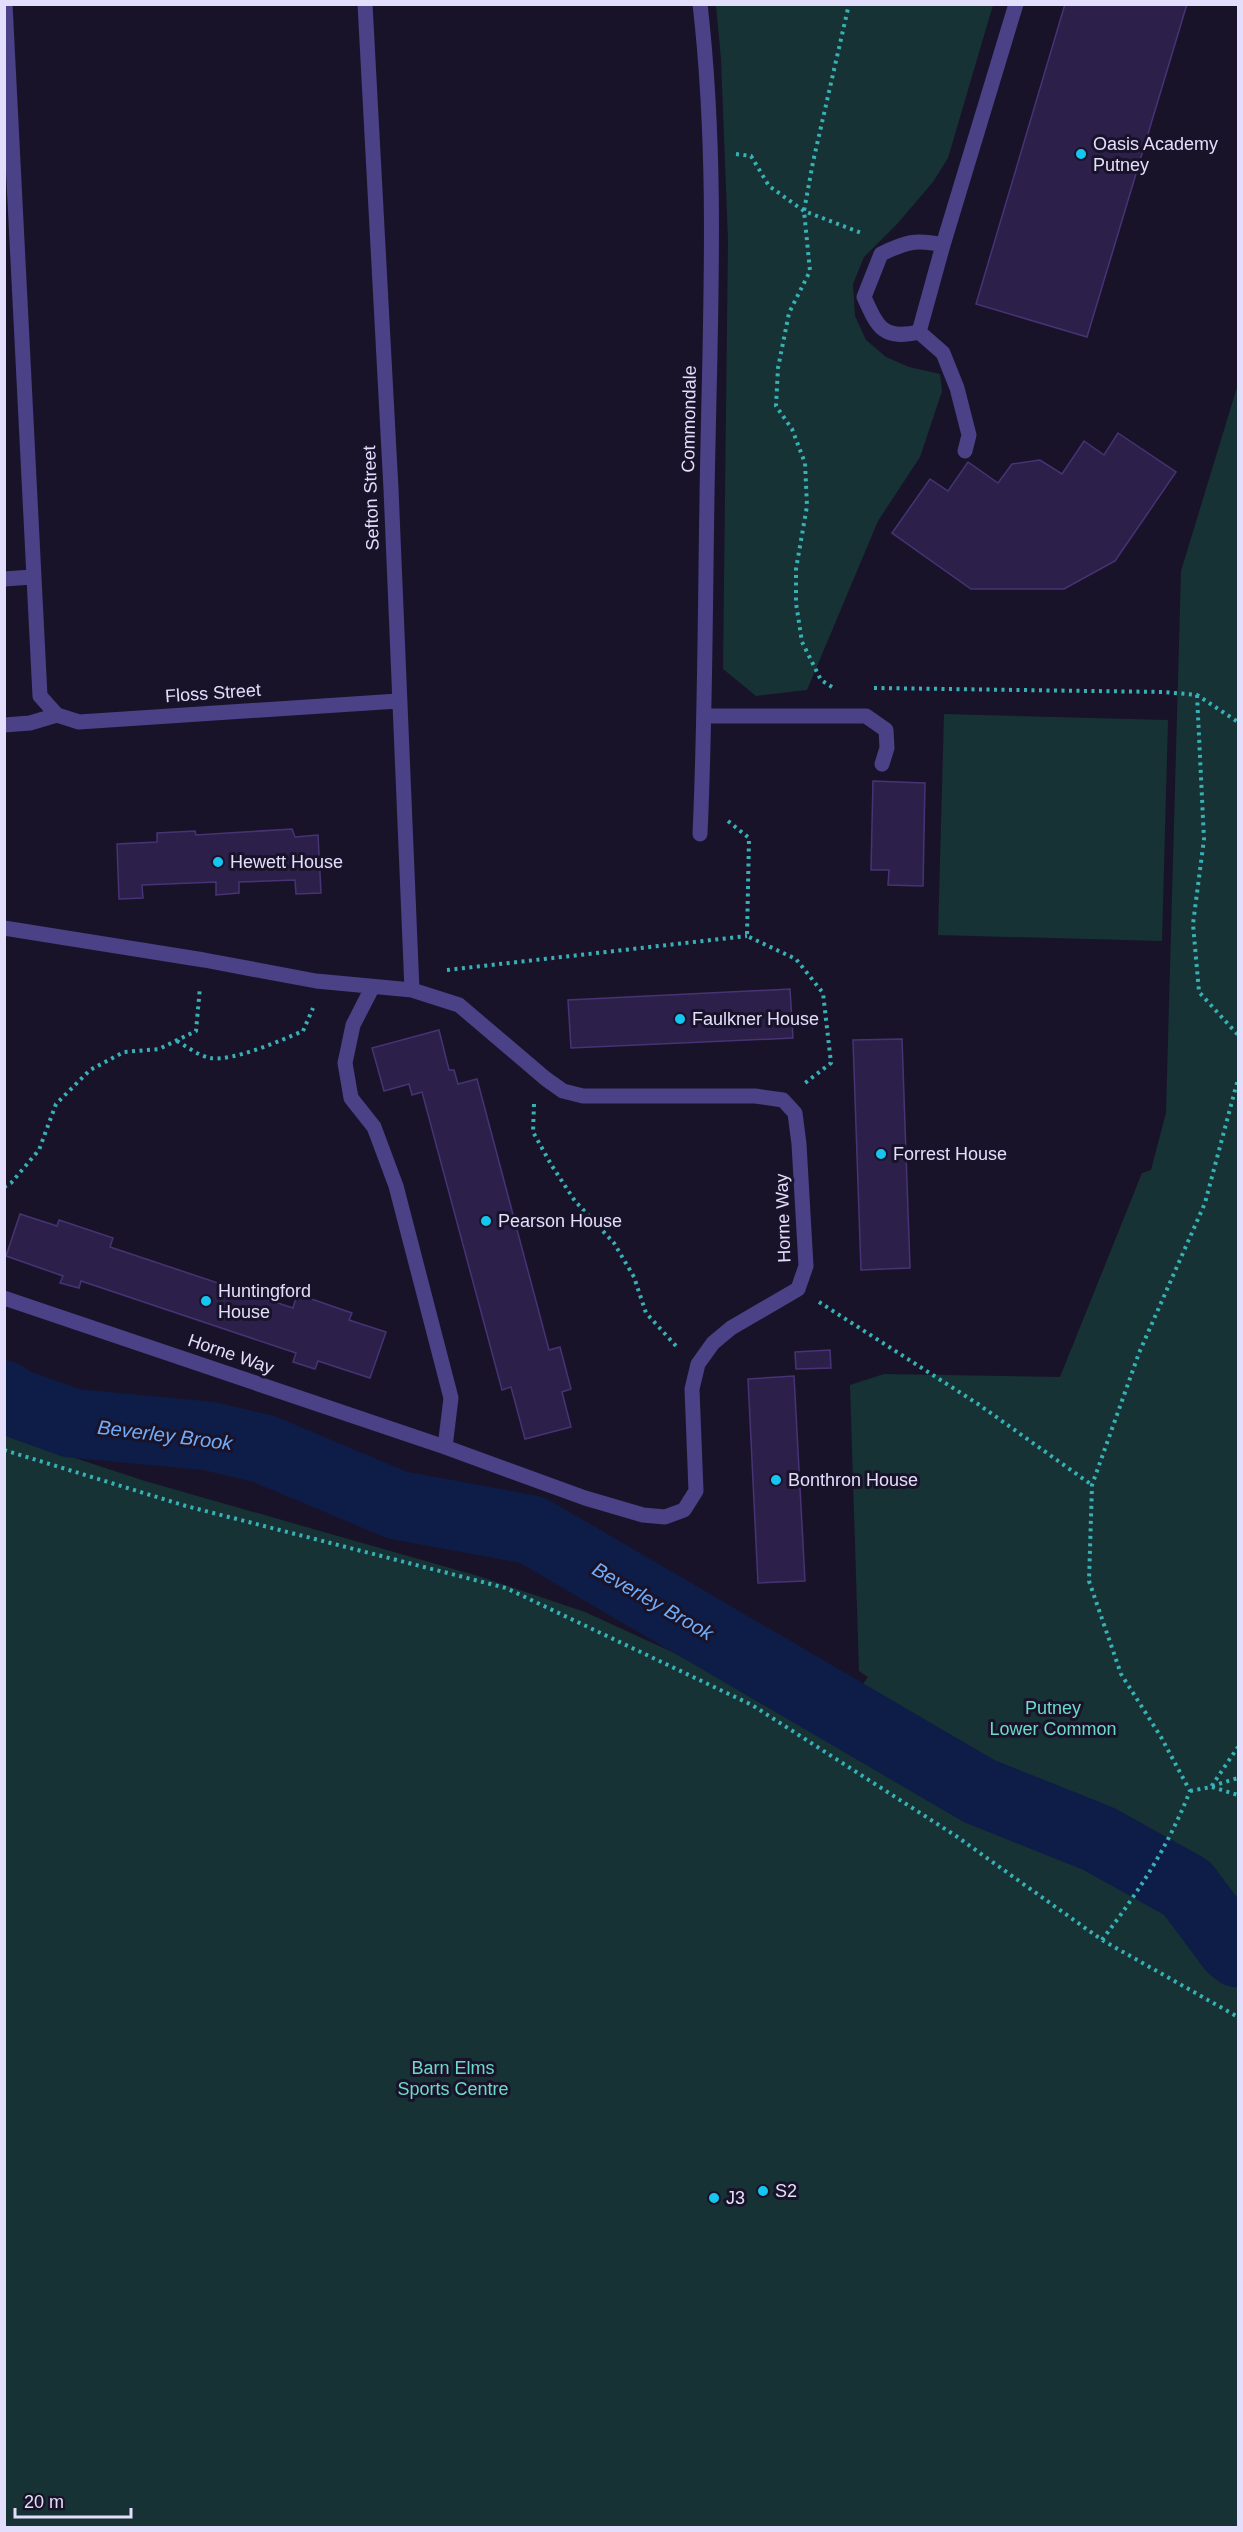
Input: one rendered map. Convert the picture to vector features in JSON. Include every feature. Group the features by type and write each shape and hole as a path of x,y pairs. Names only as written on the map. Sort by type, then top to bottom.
{"street":[{"path":"4,725 30,723 57,715 40,696 32,577 5,4"},
{"name":"Sefton Street","path":"365,4 391,489 398,700 412,990"},
{"name":"Commondale","path":"700,4 712,151 705,716 700,834"},
{"path":"919,332 1016,4"},
{"path":"919,332 898,337 888,334 873,318 864,297 881,254 906,242 925,241 943,245"},
{"path":"919,332 943,353 957,387 969,435 965,451"},
{"path":"4,579 32,577"},
{"name":"Floss Street","path":"57,715 79,722 398,700"},
{"path":"705,716 866,716 886,730 887,748 882,764"},
{"path":"4,928 204,960 316,981 412,990 459,1005 546,1079 563,1091 583,1096 755,1096 783,1100"},
{"path":"372,988 353,1025 345,1063 351,1098 374,1127 399,1198 451,1398 445,1447"},
{"name":"Horne Way","path":"4,1298 445,1447 585,1498 643,1515 665,1517 684,1510 696,1491 692,1389 698,1364 713,1342 798,1289 806,1266 795,1113 783,1100"}],"path":[{"path":"844,687 832,687 821,680 802,642 796,603 796,569 807,506 806,463 792,429 776,406 778,368 789,313 810,271 804,211 849,4"},
{"path":"712,151 752,156 769,186 804,211 849,230 899,245"},
{"path":"815,715 818,700 832,687"},
{"path":"867,688 1164,692 1197,695 1239,722"},
{"path":"1197,695 1204,839 1193,924 1199,992 1239,1035"},
{"path":"702,799 749,838 747,936"},
{"path":"413,974 747,936 796,959 823,993 831,1063 783,1100"},
{"path":"4,1187 11,1183 39,1150 56,1104 90,1070 124,1052 159,1048 196,1031 204,960"},
{"path":"176,1040 210,1058 238,1055 275,1043 303,1031 313,1012 316,981"},
{"path":"546,1079 534,1104 533,1132 575,1201 614,1243 634,1277 646,1314 672,1343 698,1364"},
{"path":"1102,1940 1139,1892 1177,1824 1190,1791 1161,1737 1121,1674 1089,1581 1092,1485 1139,1353 1205,1203 1237,1094 1239,1079"},
{"path":"798,1289 978,1404 1092,1485"},
{"path":"4,1450 186,1506 506,1588 752,1705 956,1836 1102,1940 1239,2017"},
{"path":"1211,1786 1239,1747"},
{"path":"1190,1791 1239,1778"},
{"path":"1211,1786 1239,1795"}],"green space":[{"path":"716,5 993,5 948,158 933,182 898,223 864,257 853,284 855,316 866,340 886,357 909,367 940,374 942,391 920,457 878,521 807,690 756,696 723,669 728,240 721,59"},
{"name":"Barn Elms Sports Centre","path":"1238,384 1238,2527 5,2527 5,1435 145,1481 478,1576 585,1612 781,1705 828,1735 868,1677 859,1671 850,1385 884,1374 1060,1377 1142,1173 1151,1170 1166,1113 1181,571"},
{"path":"944,714 1168,720 1162,941 938,935"}],"building":[{"name":"Oasis Academy Putney","path":"1065,4 1187,4 1087,337 976,304"},
{"path":"1118,433 1176,472 1115,561 1064,589 971,589 892,533 930,479 948,491 968,462 998,483 1012,464 1040,460 1062,474 1084,441 1104,455"},
{"path":"873,781 925,783 923,886 888,885 889,870 871,870"},
{"name":"Hewett House","path":"292,829 295,837 318,835 321,893 296,894 295,880 239,882 239,893 216,895 216,882 142,885 143,898 119,899 117,844 157,842 157,833 195,831 196,835"},
{"name":"Faulkner House","path":"790,989 793,1038 571,1048 568,1000"},
{"name":"Pearson House","path":"439,1030 449,1070 454,1070 458,1084 477,1079 549,1350 560,1347 571,1389 562,1392 571,1427 525,1439 511,1387 502,1390 422,1092 412,1095 409,1084 384,1091 372,1048"},
{"name":"Forrest House","path":"902,1039 910,1268 861,1270 853,1040"},
{"name":"Huntingford House","path":"20,1214 57,1226 59,1220 113,1238 110,1247 293,1308 297,1294 352,1313 349,1320 386,1332 370,1378 318,1361 315,1369 293,1362 296,1353 81,1281 79,1288 60,1283 63,1276 6,1256"},
{"path":"830,1350 831,1368 796,1369 795,1352"},
{"name":"Bonthron House","path":"794,1376 805,1581 758,1583 748,1379"}],"waterway":[{"name":"Beverley Brook","path":"4,1395 13,1402 71,1423 209,1436 264,1449 397,1505 532,1530 979,1791 1099,1839 1187,1888 1231,1947 1238,1953"}],"place":[{"name":"Oasis Academy Putney","path":"1081,154"},
{"name":"Hewett House","path":"218,862"},
{"name":"Faulkner House","path":"680,1019"},
{"name":"Forrest House","path":"881,1154"},
{"name":"Pearson House","path":"486,1221"},
{"name":"Huntingford House","path":"206,1301"},
{"name":"Bonthron House","path":"776,1480"},
{"name":"S2","path":"763,2191"},
{"name":"J3","path":"714,2198"}],"park label":[{"name":"Putney Lower Common","path":"1053,1718"}]}
